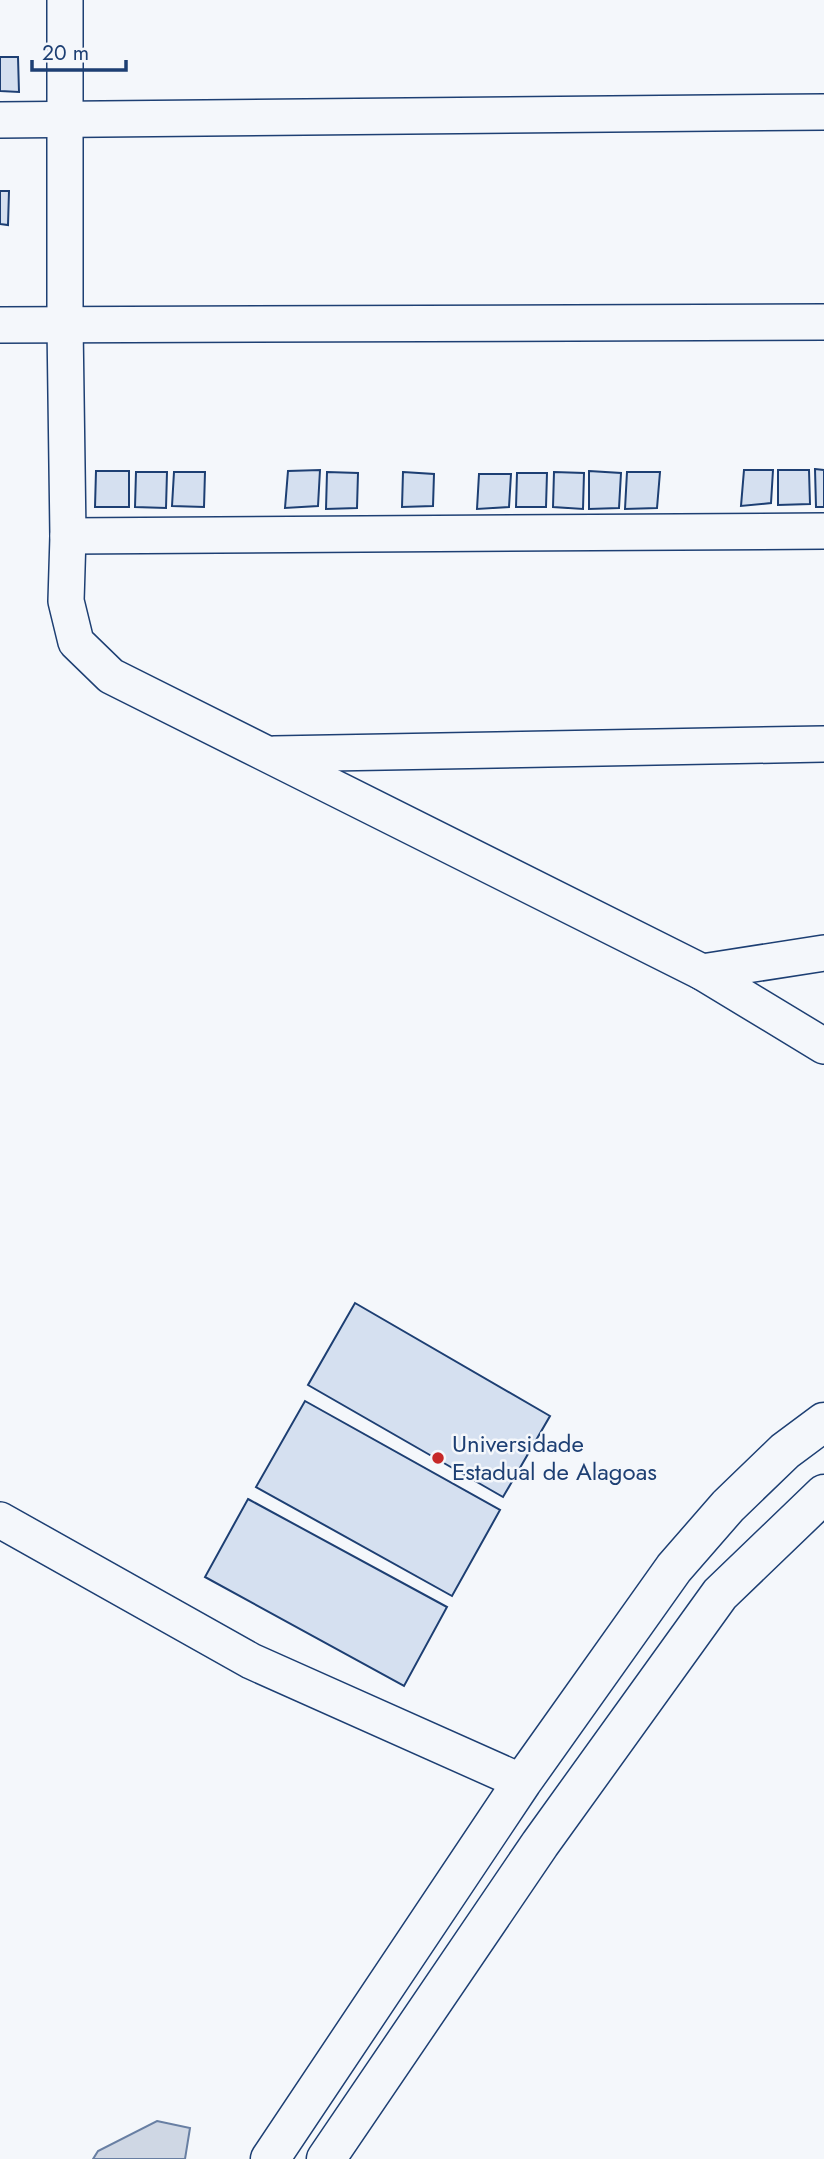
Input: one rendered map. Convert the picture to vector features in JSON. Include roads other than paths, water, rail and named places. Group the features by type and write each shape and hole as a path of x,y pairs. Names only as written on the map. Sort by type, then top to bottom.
{"main road":[{"path":"270,2159 522,1782 674,1568 738,1497 785,1451 824,1422"},
{"path":"326,2159 540,1844 720,1594 824,1494"}],"street":[{"path":"65,0 63,121 68,536 66,601 76,642 111,676 702,972 824,1046"},
{"path":"0,120 824,112"},
{"path":"0,325 824,322"},
{"path":"68,536 824,531"},
{"path":"270,754 824,744"},
{"path":"702,972 824,953"},
{"path":"0,1520 251,1661 522,1782"}],"place":[{"name":"Universidade Estadual de Alagoas","path":"438,1458"}]}
